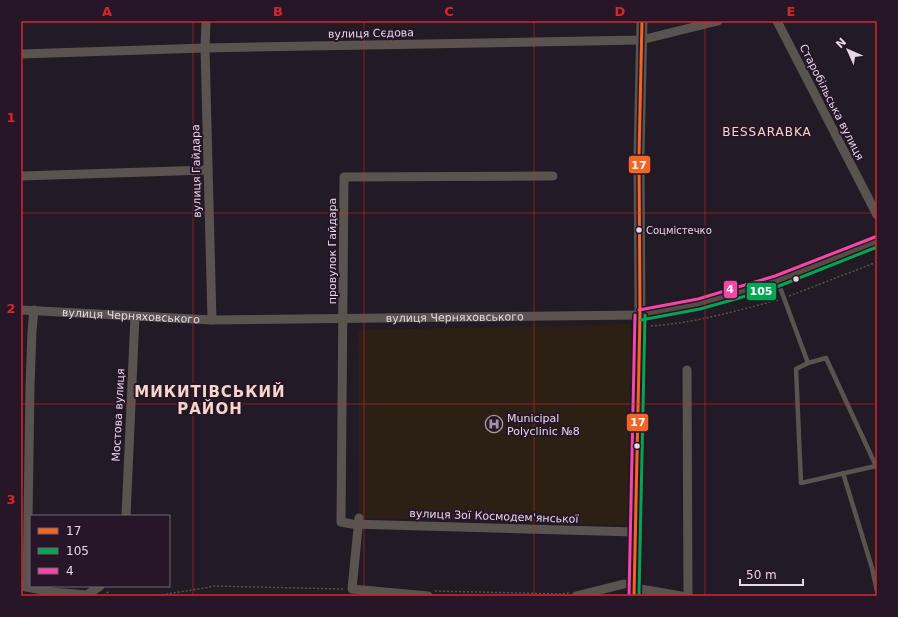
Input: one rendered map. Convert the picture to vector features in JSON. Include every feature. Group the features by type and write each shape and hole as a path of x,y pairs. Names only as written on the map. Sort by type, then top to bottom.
{"main road":[{"name":"вулиця Черняховського","path":"640,321 778,281 877,242"},
{"path":"632,586 635,532 640,321"}],"street":[{"name":"вулиця Гайдара","path":"206,21 205,48 212,320"},
{"path":"640,321 639,156 642,21"},
{"name":"вулиця Сєдова","path":"21,54 205,48 641,40 718,21"},
{"name":"Старобільська вулиця","path":"777,21 877,215"},
{"path":"21,176 208,170"},
{"name":"провулок Гайдара","path":"357,522 341,522 344,177 553,176"},
{"name":"вулиця Черняховського","path":"21,310 212,320 343,319 640,321"},
{"path":"34,310 30,386 24,587 52,592 87,595 99,587"},
{"name":"Мостова вулиця","path":"126,515 135,316"},
{"path":"687,370 688,596"},
{"path":"357,522 352,589 428,596"},
{"name":"вулиця Зої Космодем'янської","path":"357,522 635,532"},
{"path":"576,596 632,586 681,596"}],"lane":[{"path":"778,281 808,363"},
{"path":"826,358 876,466 801,483 796,369 808,363 826,358"},
{"path":"844,473 872,568 877,591"}],"path":[{"path":"640,321 671,325 726,314 784,298 877,262"},
{"path":"104,596 109,591"}],"shaded area":[{"name":"Municipal Polyclinic №8","path":"631,324 627,525 359,518 358,330"}],"transit line":[{"name":"17","path":"634,596 640,315 639,156 642,21"},
{"name":"4","path":"639,310 698,299 775,276 875,237"},
{"name":"105","path":"641,320 700,309 779,286 877,247"},
{"name":"4","path":"629,596 635,315"},
{"name":"105","path":"639,596 645,315"}],"place":[{"name":"Соцмістечко","path":"639,230"},
{"name":"Municipal Polyclinic №8","path":"494,424"}],"district":[{"name":"BESSARABKA","path":"767,132"},
{"name":"МИКИТІВСЬКИЙ РАЙОН","path":"210,400"}]}
